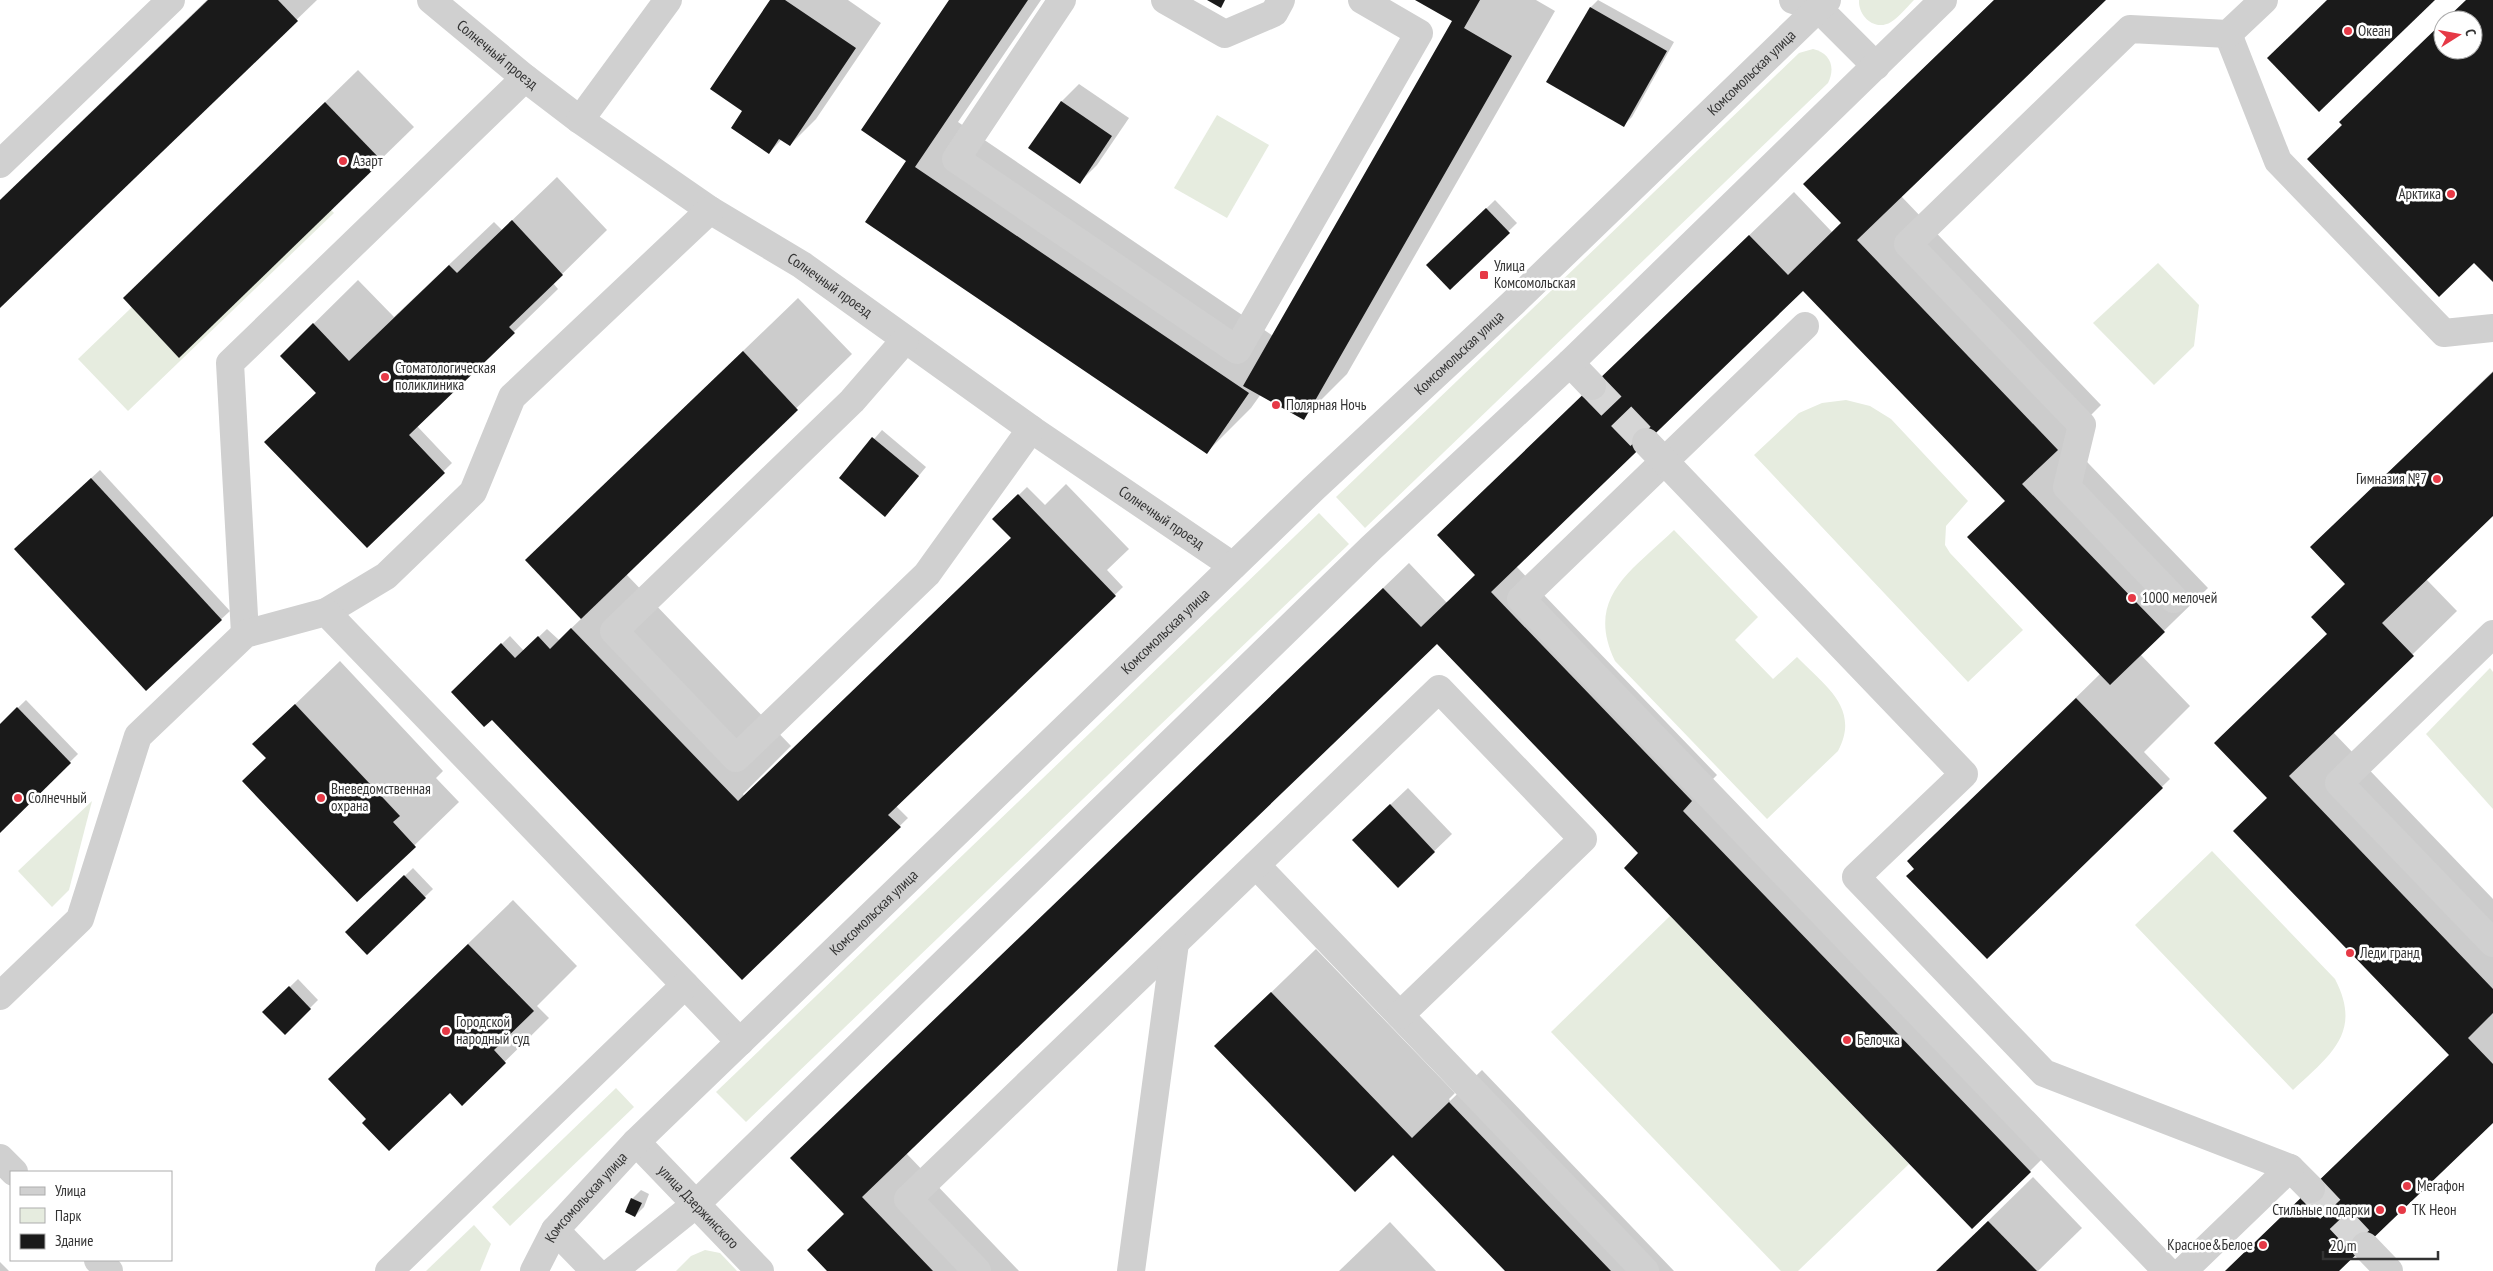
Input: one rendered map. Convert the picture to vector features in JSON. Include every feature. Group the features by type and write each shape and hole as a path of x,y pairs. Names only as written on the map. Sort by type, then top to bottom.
{"street":[{"path":"0,164 171,0"},
{"name":"Солнечный проезд","path":"432,0 525,78 580,120 710,210 802,265 1030,429 1233,566"},
{"path":"580,120 668,0"},
{"path":"1062,0 956,159 1237,350 1419,33 1362,0"},
{"path":"1165,0 1225,34 1274,13 1281,0"},
{"path":"613,1271 696,1204 1371,548 1570,363 1943,0"},
{"path":"2174,599 2067,487 2082,425 1908,244 2130,29 2228,34 2264,0"},
{"name":"Комсомольская улица","path":"534,1271 556,1230 636,1142 1313,489 1513,303 1813,3 1876,66"},
{"path":"2228,34 2278,161 2444,333 2493,328"},
{"path":"245,634 230,363 525,78"},
{"path":"0,996 80,919 138,736 245,634 326,612 386,576 473,492 512,397 710,210"},
{"path":"1805,326 1655,452 1521,598 2167,1271"},
{"path":"905,340 852,401 614,631 736,758 927,574 1030,429"},
{"path":"1570,363 1592,386"},
{"path":"1655,452 1964,774 1856,877 2044,1073 2290,1168 2311,1189"},
{"path":"326,612 740,1042"},
{"path":"2493,634 2339,783 2493,943"},
{"path":"977,1271 908,1199 1439,689 1583,839 1405,1020"},
{"path":"1256,865 1645,1271"},
{"path":"1131,1271 1175,943"},
{"path":"389,1271 685,985"},
{"name":"улица Дзержинского","path":"636,1142 760,1271"},
{"path":"0,1158 13,1171"},
{"path":"2183,1271 2290,1168"},
{"path":"556,1230 595,1271"},
{"path":"2365,1246 2389,1271"},
{"path":"99,1261 109,1271"}],"green space":[{"path":"1859,0 1914,0 1894,20 1885,25 1879,25 1864,17 1859,6"},
{"path":"1813,49 1824,54 1830,62 1831,72 1828,83 1365,528 1336,497 1799,53"},
{"path":"1217,115 1269,145 1227,218 1174,188"},
{"path":"284,161 334,213 128,411 78,359"},
{"path":"2158,263 2199,305 2194,346 2154,385 2093,323"},
{"path":"1846,400 1870,406 1891,419 1968,501 1946,526 1945,545 1950,553 2023,630 1968,682 1754,455 1799,413 1822,403"},
{"path":"1319,513 1349,544 746,1122 716,1092"},
{"path":"1674,530 1758,617 1735,640 1773,679 1797,657 1828,688 1842,710 1845,722 1844,736 1838,751 1767,819 1615,661 1607,639 1605,619 1609,602 1618,586 1643,558"},
{"path":"2490,668 2493,672 2493,809 2426,734"},
{"path":"92,801 69,890 52,907 18,871"},
{"path":"2212,851 2335,979 2343,998 2344,1029 2338,1042 2330,1054 2293,1090 2135,925"},
{"path":"1670,916 1909,1164 1798,1271 1781,1271 1551,1032"},
{"path":"616,1088 634,1107 510,1226 492,1207"},
{"path":"474,1225 491,1244 480,1271 426,1271"},
{"path":"705,1250 720,1253 737,1271 676,1271 691,1256"}],"building":[{"path":"208,0 278,0 298,21 0,308 0,200"},
{"path":"770,0 785,0 856,48 790,146 779,139 769,154 731,128 742,111 710,89"},
{"path":"949,0 1028,0 915,167 1249,393 1207,454 865,222 906,161 861,130"},
{"path":"1207,0 1225,0 1221,8"},
{"path":"1415,0 1480,0 1464,28 1512,56 1304,420 1243,386 1452,21"},
{"path":"1994,0 2106,0 1857,240 2058,450 2022,484 2165,632 2110,685 1967,537 2005,501 1803,291 1491,592 1692,801 1683,811 2031,1172 1972,1229 1624,868 1638,853 1437,644 862,1197 933,1271 827,1271 807,1250 844,1214 790,1158 1383,588 1421,627 1475,575 1437,535 1749,235 1788,275 1841,223 1803,184"},
{"name":"Океан","path":"2327,0 2435,0 2319,112 2267,58"},
{"name":"Арктика","path":"2466,0 2493,0 2493,282 2474,263 2439,297 2307,159 2342,125 2339,122 2433,32 2433,60 2483,60 2483,10 2456,10"},
{"path":"1590,7 1667,51 1624,127 1546,82"},
{"path":"1061,101 1112,136 1080,184 1028,148"},
{"path":"325,102 382,161 179,358 123,298"},
{"path":"1486,208 1510,233 1450,290 1426,265"},
{"name":"Стоматологическая поликлиника","path":"512,220 563,275 509,327 515,333 409,435 445,473 367,548 264,442 316,393 280,356 313,323 349,361 449,265 457,273"},
{"path":"743,351 798,410 581,619 525,560"},
{"path":"2493,372 2493,516 2382,623 2414,656 2289,776 2493,989 2493,1013 2468,1038 2493,1064 2493,1123 2339,1271 2225,1271 2449,1055 2233,831 2267,798 2214,743 2327,634 2311,617 2345,584 2310,547"},
{"path":"872,437 919,476 885,517 839,478"},
{"path":"91,478 222,620 146,691 14,549"},
{"path":"1018,494 1116,596 888,815 901,827 742,980 492,720 484,727 451,692 501,643 515,658 538,636 550,649 571,628 738,801 1011,538 992,519"},
{"path":"2076,698 2163,788 1987,959 1906,876 1914,869 1907,861"},
{"name":"Вневедомственная охрана","path":"295,704 400,816 393,822 416,847 357,902 242,781 266,758 252,744"},
{"name":"Солнечный","path":"17,707 71,763 0,833 0,724"},
{"path":"1390,804 1435,852 1398,888 1352,840"},
{"path":"404,875 426,898 367,955 345,932"},
{"name":"Городской народный суд","path":"468,944 534,1011 494,1050 506,1063 462,1106 450,1093 389,1151 362,1123 366,1119 328,1079"},
{"path":"289,986 311,1009 285,1035 262,1012"},
{"path":"1271,992 1412,1138 1449,1102 1611,1271 1505,1271 1393,1155 1355,1192 1214,1046"},
{"path":"631,1198 642,1203 635,1217 625,1212"},
{"path":"1988,1221 2037,1271 1936,1271"}],"tunnel":[{"path":"1592,386 1646,442"},
{"path":"2311,1189 2365,1246"}],"place":[{"name":"Океан","path":"2348,31"},
{"name":"Азарт","path":"343,161"},
{"name":"Арктика","path":"2451,194"},
{"name":"Улица Комсомольская","path":"1484,275"},
{"name":"Стоматологическая поликлиника","path":"385,377"},
{"name":"Полярная Ночь","path":"1276,405"},
{"name":"Гимназия №7","path":"2437,479"},
{"name":"1000 мелочей","path":"2132,598"},
{"name":"Солнечный","path":"18,798"},
{"name":"Вневедомственная охрана","path":"321,798"},
{"name":"Леди гранд","path":"2350,953"},
{"name":"Городской народный суд","path":"446,1031"},
{"name":"Белочка","path":"1847,1040"},
{"name":"Мегафон","path":"2407,1186"},
{"name":"Стильные подарки","path":"2380,1210"},
{"name":"ТК Неон","path":"2402,1210"},
{"name":"Красное&Белое","path":"2263,1245"}]}
